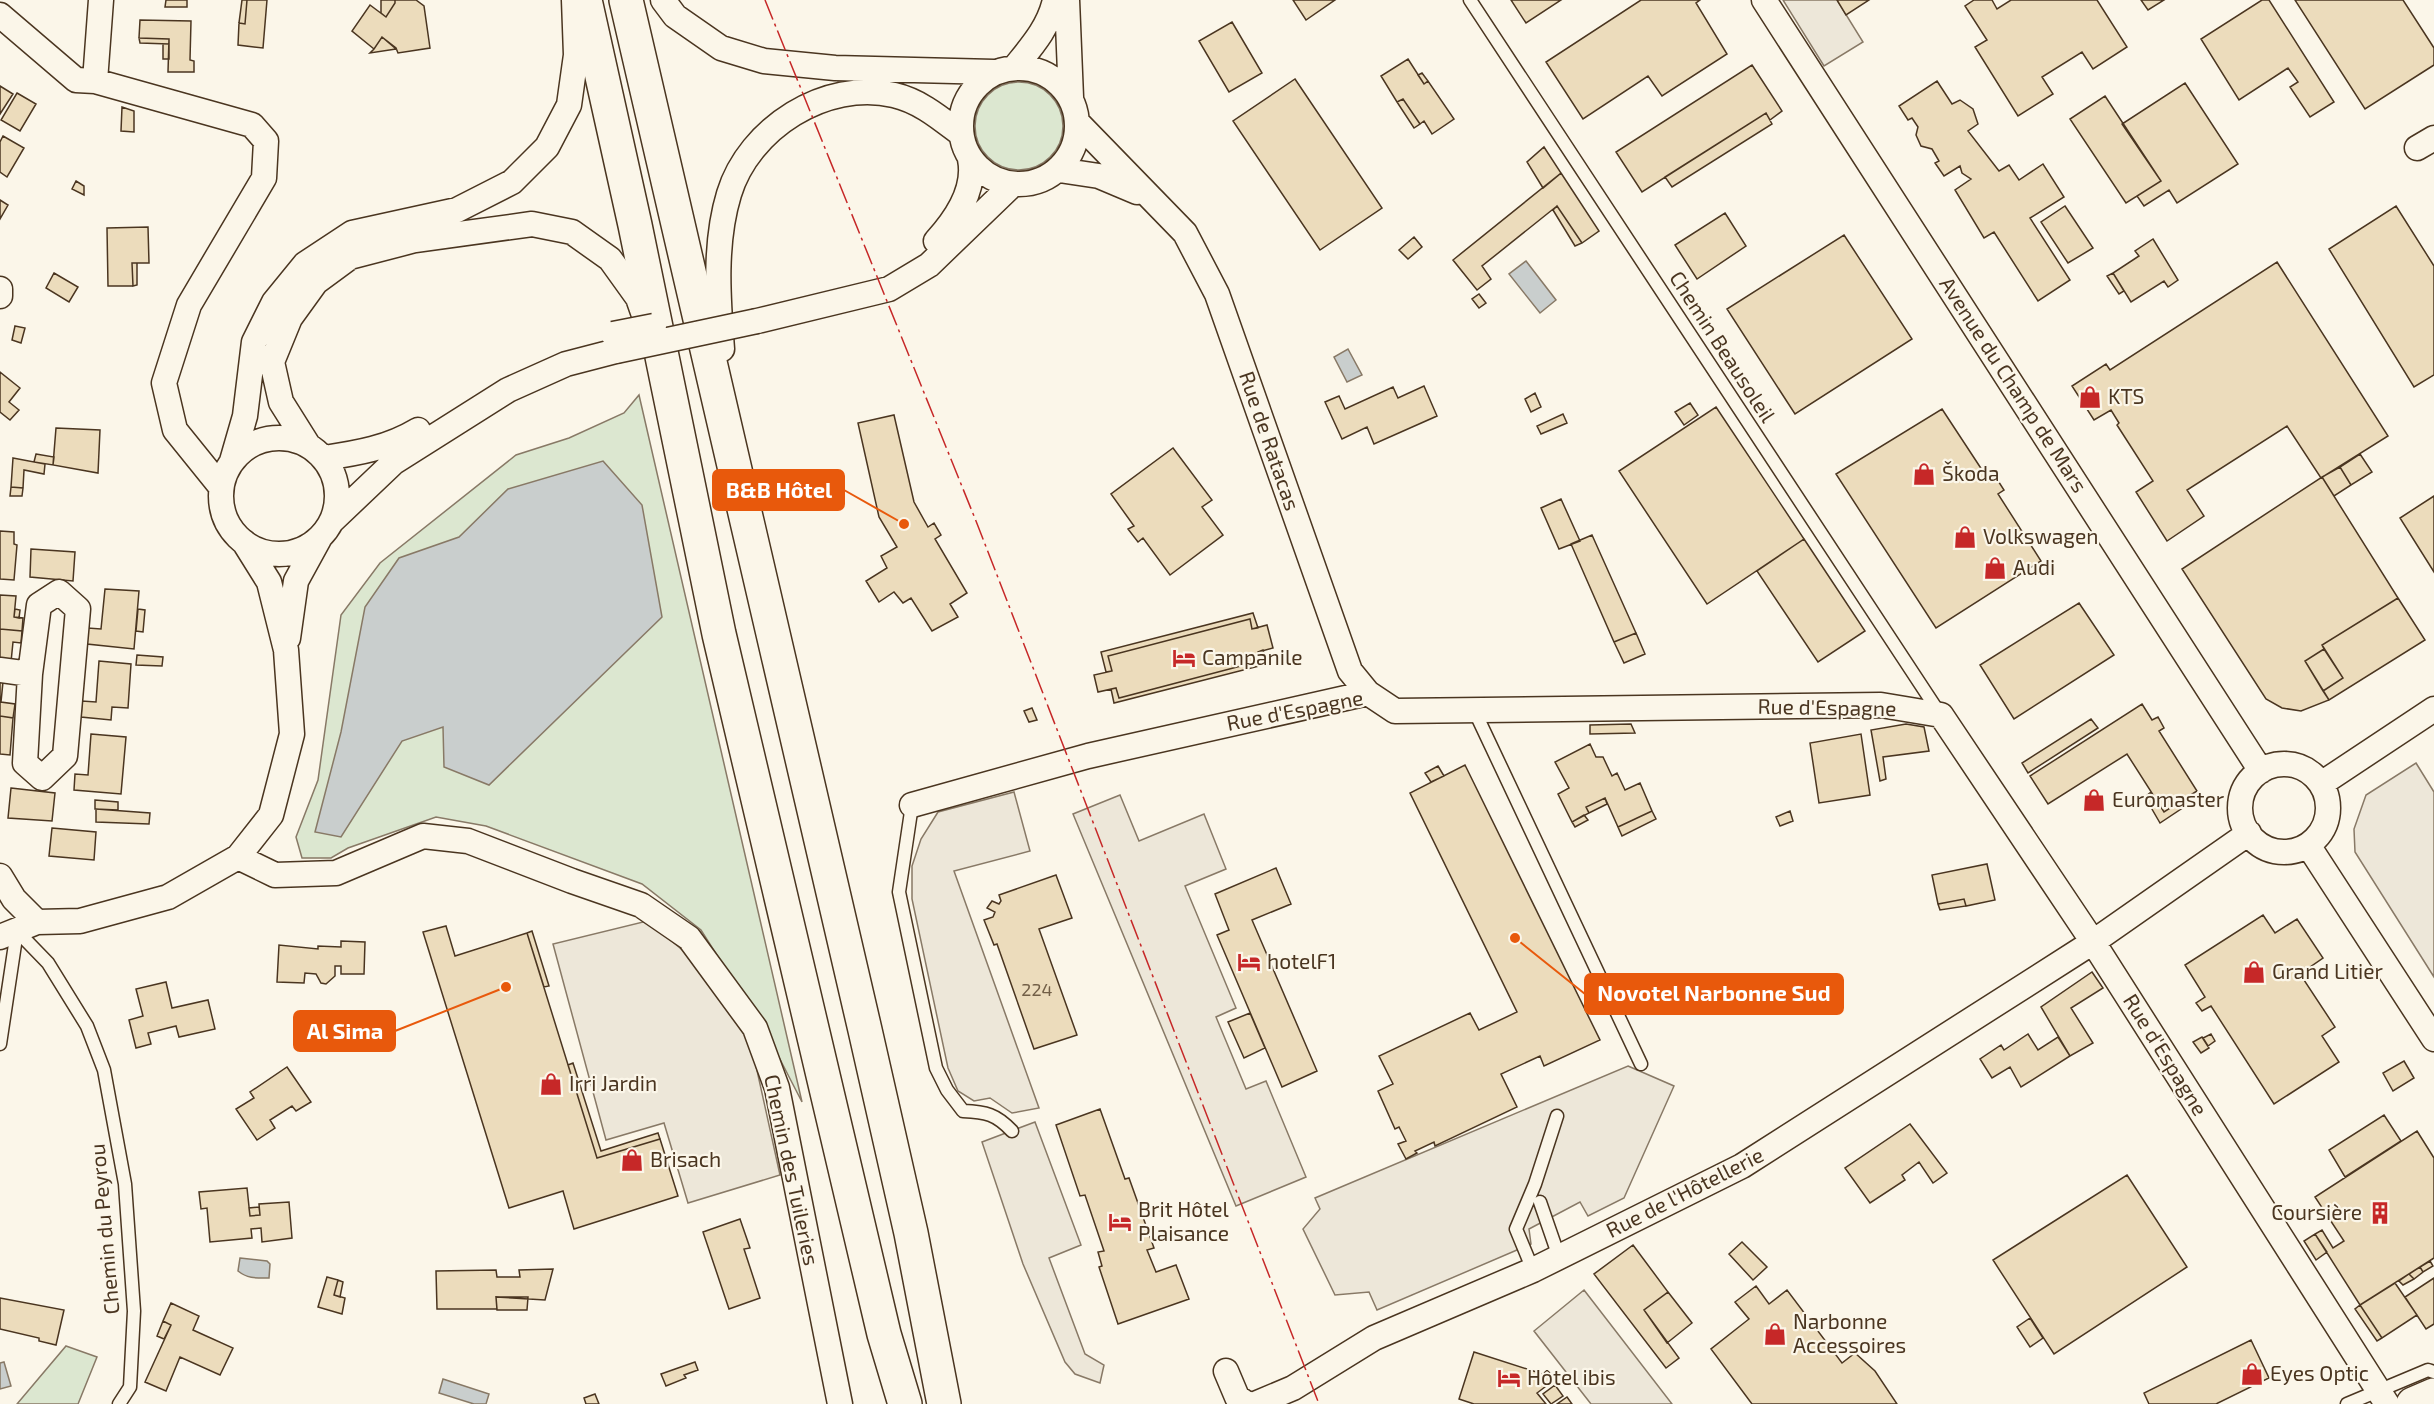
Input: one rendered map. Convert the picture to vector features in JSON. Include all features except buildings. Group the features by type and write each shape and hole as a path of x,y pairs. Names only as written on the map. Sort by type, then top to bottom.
{"main road":[{"path":"585,0 719,634 884,1334 905,1404"},
{"path":"626,0 729,435 910,1233 944,1404"},
{"path":"910,1233 943,1346 963,1404"},
{"path":"884,1334 895,1404"},
{"path":"2413,1404 2434,1395"}],"street":[{"path":"95,81 100,0"},
{"path":"0,876 14,899 18,930 80,921 168,897 238,857 271,814 292,734 286,650 269,582 244,543 232,532 221,503 221,487 232,461 245,416 254,342 274,302 305,264 352,233 457,210 512,182 547,147 570,105 576,55 574,0"},
{"path":"663,0 675,16 721,48 764,61 835,68 1038,70 1071,97"},
{"path":"755,313 878,275 921,256 955,220 973,174 961,134 965,103 976,86 1005,70 1036,42 1052,16 1055,0"},
{"path":"970,159 990,177 1012,185 1029,184 1046,179 1059,170 1074,149 1079,124 1071,97 1067,0"},
{"name":"Avenue du Champ de Mars","path":"1764,0 2261,771"},
{"path":"0,15 76,80 95,81 252,125 266,141 264,178 189,305 164,383 175,430 221,487"},
{"path":"729,435 717,287 729,194 751,150 792,114 850,91 894,95 922,106 961,134"},
{"name":"Rue de Ratacas","path":"1079,124 1099,148 1185,233 1217,294 1350,671 1368,693"},
{"name":"Rue de Ratacas","path":"1059,170 1100,176 1152,199"},
{"path":"232,461 244,449 259,441 275,437 292,439 316,451 363,452 399,442 533,360 755,313 889,289 929,265 1012,185"},
{"path":"333,520 337,504 337,487 333,472 281,402 272,362 290,318 316,282 351,257 415,240 532,224 572,232 610,259 638,298 666,377"},
{"path":"0,289 0,296"},
{"path":"286,650 296,581 319,539 333,520 394,462 508,390 614,343"},
{"path":"244,543 274,555 290,554 306,549 319,539"},
{"path":"59,592 78,609 65,756 42,778 25,763 30,674 39,605 59,592"},
{"path":"0,670 30,674"},
{"name":"Rue d'Espagne","path":"912,805 1088,756 1368,693 1395,711 1475,712 1881,705 1941,715 2093,942 2382,1397"},
{"path":"2321,784 2434,709"},
{"path":"2279,764 2290,764 2310,772 2321,784 2328,801 2328,815 2321,833 2308,845 2295,851 2283,852 2266,848 2249,833 2241,819 2240,803 2245,787 2261,771 2279,764"},
{"name":"Rue de l'Hôtellerie","path":"1255,1404 1293,1388 1374,1338 1533,1270 1742,1166 2093,942 2249,833"},
{"name":"Chemin des Tuileries","path":"238,857 275,875 336,873 423,836 468,841 641,905 689,938 755,1028 777,1088 840,1404"},
{"path":"2308,845 2434,1039"},
{"path":"1226,1371 1237,1397 1247,1404"}],"lane":[{"name":"Chemin Beausoleil","path":"1470,0 1941,715"},
{"path":"1475,712 1641,1064"},
{"path":"912,805 899,892 936,1068 947,1090 963,1111 980,1112 999,1117 1012,1131"},
{"path":"0,1044 18,930"},
{"name":"Chemin du Peyrou","path":"18,930 48,963 87,1026 104,1070 125,1184 134,1311 130,1387 119,1404"},
{"path":"1533,1270 1516,1229 1535,1184 1557,1116"},
{"path":"1540,1202 1559,1257"},
{"path":"2347,1404 2382,1397 2428,1370 2434,1372"}],"green space":[{"path":"1019,82 1044,89 1056,101 1063,126 1056,151 1044,163 1019,170 994,163 982,151 975,126 982,101 994,89"},
{"path":"639,395 802,1102 767,1034 701,930 642,884 486,826 436,817 348,848 331,858 302,858 296,837 318,780 341,615 380,563 516,455 569,438 624,413"},
{"path":"66,1346 97,1357 78,1404 17,1404"}],"shaded area":[{"path":"1783,0 1837,0 1863,42 1824,66"},
{"path":"1526,261 1556,300 1540,313 1509,274"},
{"path":"1348,349 1362,375 1347,382 1334,357"},
{"path":"603,461 642,505 662,617 489,785 444,767 443,727 402,741 341,837 315,832 341,732 365,607 399,558 459,537 508,489"},
{"path":"2416,763 2434,792 2434,977 2355,852 2354,829 2366,795"},
{"path":"1014,792 1030,851 954,871 1039,1108 1012,1113 990,1098 974,1101 958,1091 948,1068 912,899 912,866 921,839 938,812"},
{"path":"1120,795 1139,841 1204,814 1226,869 1185,886 1236,1008 1216,1017 1246,1089 1266,1081 1306,1177 1236,1206 1073,814"},
{"path":"647,921 702,966 749,1034 780,1175 688,1203 664,1123 606,1140 553,944"},
{"path":"1628,1066 1674,1086 1624,1198 1588,1216 1580,1202 1529,1229 1531,1244 1377,1310 1369,1292 1335,1295 1303,1229 1320,1209 1315,1198"},
{"path":"1035,1122 1081,1245 1049,1258 1085,1354 1104,1365 1100,1383 1075,1374 1065,1362 1023,1264 982,1142"},
{"path":"240,1258 267,1261 270,1264 269,1278 253,1278 242,1274 238,1271"},
{"path":"1584,1290 1672,1404 1591,1404 1534,1331"},
{"path":"4,1362 11,1386 0,1389 0,1363"},
{"path":"443,1379 489,1394 486,1404 474,1404 439,1393"}],"power":[{"path":"765,0 976,521 1319,1404"}],"place":[{"name":"KTS","path":"2090,397"},
{"name":"Škoda","path":"1924,474"},
{"name":"B&B Hôtel","path":"904,524"},
{"name":"Volkswagen","path":"1965,537"},
{"name":"Audi","path":"1995,568"},
{"name":"Campanile","path":"1184,658"},
{"name":"Euromaster","path":"2094,800"},
{"name":"Novotel Narbonne Sud","path":"1515,938"},
{"name":"hotelF1","path":"1249,962"},
{"name":"Grand Litier","path":"2254,972"},
{"name":"Al Sima","path":"506,987"},
{"name":"Irri Jardin","path":"551,1084"},
{"name":"Brisach","path":"632,1160"},
{"name":"Coursière","path":"2380,1213"},
{"name":"Brit Hôtel Plaisance","path":"1120,1222"},
{"name":"Narbonne Accessoires","path":"1775,1334"},
{"name":"Eyes Optic","path":"2252,1374"},
{"name":"Hôtel ibis","path":"1509,1378"}]}
